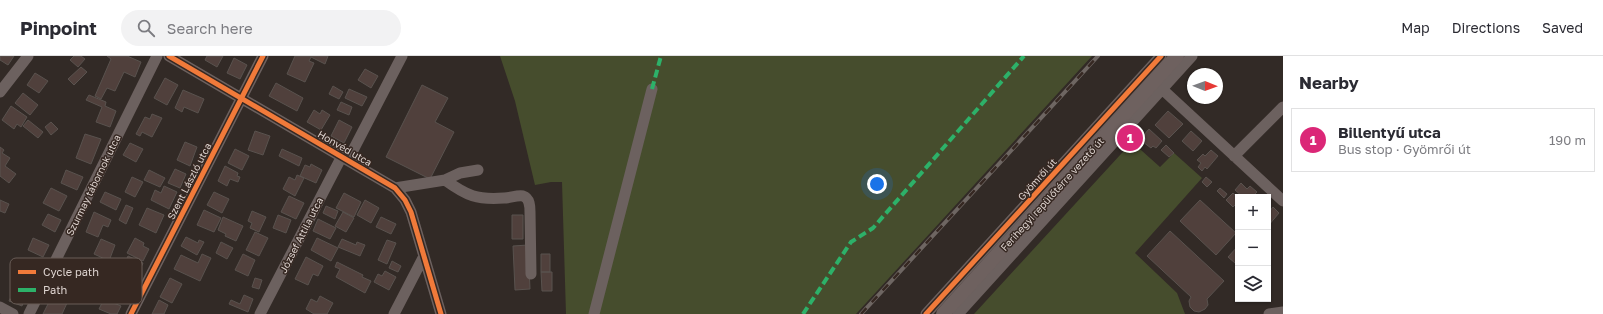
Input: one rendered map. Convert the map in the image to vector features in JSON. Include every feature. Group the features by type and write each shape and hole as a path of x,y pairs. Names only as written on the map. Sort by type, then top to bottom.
{"main road":[{"name":"Ferihegyi repülőtérre vezető út","path":"943,314 1177,56"}],"street":[{"path":"0,92 28,56"},
{"name":"Szurmay tábornok utca","path":"57,258 157,56"},
{"name":"Honvéd utca","path":"169,56 394,188 405,200 411,212 440,314"},
{"name":"Szent László utca","path":"142,293 263,56"},
{"name":"József Attila utca","path":"260,314 402,56"},
{"name":"Gyömrői út","path":"926,314 1160,56"},
{"path":"958,314 1192,56"},
{"path":"594,314 652,89"},
{"path":"1162,89 1283,202"},
{"path":"1234,156 1283,107"},
{"path":"394,188 445,180 460,173 478,170"},
{"path":"445,180 462,192 476,198 523,196 527,198 530,212 532,274"},
{"path":"394,314 424,256"},
{"name":"Szurmay tábornok utca","path":"29,314 34,304"},
{"name":"Szent László utca","path":"131,314 136,304"},
{"path":"0,307 13,314"},
{"path":"1269,314 1283,312"}],"green space":[{"path":"500,56 1092,56 856,314 566,314 562,182 551,182 535,185 515,101"},
{"path":"1132,142 1160,167 1174,153 1202,178 1135,253 1177,293 1185,314 974,314"}],"building":[{"path":"0,56 14,56 8,65 0,60"},
{"path":"74,56 81,56 85,59 78,67 70,60"},
{"path":"107,56 127,56 141,62 135,77 124,72 115,91 107,88 101,99 95,96 111,59"},
{"path":"207,56 223,56 217,67 205,60"},
{"path":"295,56 328,56 325,64 311,57 309,61 314,63 305,82 287,74"},
{"path":"234,58 247,65 240,79 227,73"},
{"path":"81,67 87,72 74,85 68,79"},
{"path":"365,69 378,76 371,88 358,80"},
{"path":"35,73 48,81 39,93 27,85"},
{"path":"165,78 178,85 167,105 154,98"},
{"path":"276,83 303,98 297,111 269,96"},
{"path":"422,85 448,98 435,122 454,132 430,179 386,157"},
{"path":"333,86 343,92 339,99 329,94"},
{"path":"349,89 367,97 362,106 345,98"},
{"path":"183,90 204,99 198,113 184,107 182,112 175,108"},
{"path":"23,93 38,105 30,115 15,103"},
{"path":"89,95 106,102 105,106 116,111 110,127 96,122 102,107 86,100"},
{"path":"341,102 352,107 349,115 337,110"},
{"path":"11,106 27,117 21,127 17,124 14,129 2,120"},
{"path":"314,110 320,114 322,110 330,115 321,130 307,122"},
{"path":"1168,111 1183,124 1169,138 1155,125"},
{"path":"152,114 162,118 152,137 142,132 140,136 136,134 145,117 150,119"},
{"path":"28,120 43,132 38,138 23,126"},
{"path":"339,120 352,127 344,143 331,136"},
{"path":"51,122 58,129 51,135 45,127"},
{"path":"1149,129 1162,141 1156,148 1153,146 1151,148 1143,142 1146,139 1143,136"},
{"path":"255,131 270,136 263,155 248,150"},
{"path":"1191,131 1202,141 1193,151 1182,141"},
{"path":"85,134 101,139 91,164 76,158"},
{"path":"185,142 197,147 190,166 177,160"},
{"path":"130,143 143,149 136,162 123,155"},
{"path":"1166,145 1174,153 1169,157 1161,150"},
{"path":"0,147 4,150 2,153 10,158 5,166 16,174 9,183 0,176"},
{"path":"235,149 249,156 242,170 228,163"},
{"path":"282,149 302,158 299,166 279,156"},
{"path":"1211,150 1218,156 1207,169 1205,167 1202,171 1198,167 1201,163 1197,160 1203,154 1205,156"},
{"path":"311,164 322,170 316,183 300,176 305,165 310,167"},
{"path":"225,166 238,173 237,176 240,177 238,182 230,179 227,186 218,181"},
{"path":"175,169 186,174 180,188 168,183"},
{"path":"66,170 83,177 77,190 61,183"},
{"path":"149,170 165,178 160,187 144,180"},
{"path":"297,175 304,178 295,196 283,189 289,177 295,180"},
{"path":"132,177 143,182 135,197 125,192"},
{"path":"1206,177 1212,182 1207,187 1202,182"},
{"path":"1241,183 1247,189 1250,186 1257,192 1255,194 1240,194 1235,190"},
{"path":"164,186 177,192 169,209 151,200 155,190 161,193"},
{"path":"51,188 67,196 59,211 43,203"},
{"path":"1220,188 1227,194 1224,198 1217,191"},
{"path":"105,192 121,199 116,210 100,202"},
{"path":"214,192 229,199 222,213 207,205"},
{"path":"344,193 361,202 354,217 336,208"},
{"path":"1233,193 1235,195 1235,205 1233,207 1226,200"},
{"path":"289,196 304,203 296,219 281,212"},
{"path":"0,200 9,204 5,213 0,211"},
{"path":"365,200 379,208 371,223 357,215"},
{"path":"1200,200 1235,232 1235,234 1216,255 1180,221"},
{"path":"126,205 133,208 126,224 119,220"},
{"path":"326,206 338,211 335,219 323,213"},
{"path":"1273,207 1279,213 1271,222 1271,209"},
{"path":"147,208 164,215 156,233 139,225"},
{"path":"204,210 221,218 214,232 197,225"},
{"path":"252,211 266,217 259,232 250,228 252,223 248,221"},
{"path":"94,212 111,220 108,227 103,225 98,237 86,232"},
{"path":"343,212 354,218 346,232 335,226"},
{"path":"48,214 61,220 55,232 42,225"},
{"path":"278,215 291,220 286,233 273,228"},
{"path":"512,215 523,215 523,239 512,239"},
{"path":"223,217 243,226 236,241 225,236 226,234 218,230"},
{"path":"381,217 396,224 391,234 376,227"},
{"path":"318,219 336,228 330,239 313,231"},
{"path":"1170,231 1224,281 1207,299 1208,305 1205,309 1199,312 1194,311 1190,307 1189,301 1191,297 1147,256"},
{"path":"255,232 268,238 259,256 246,250"},
{"path":"186,237 198,243 199,240 204,242 197,255 181,246"},
{"path":"33,238 49,245 43,257 28,250"},
{"path":"135,238 144,243 143,246 149,249 143,261 142,258 137,258 127,253"},
{"path":"317,238 338,248 331,261 311,250"},
{"path":"101,239 115,245 110,258 103,258 94,254"},
{"path":"342,239 356,245 357,242 365,245 360,256 338,247"},
{"path":"387,240 396,243 387,264 378,260"},
{"path":"221,242 233,248 227,259 216,253"},
{"path":"528,245 530,289 515,290 513,246"},
{"path":"1235,249 1235,263 1228,257"},
{"path":"202,254 211,258 200,281 174,269 181,255 198,263"},
{"path":"243,254 255,260 248,276 235,270"},
{"path":"541,254 550,254 550,272 541,272"},
{"path":"306,257 323,266 318,276 313,274 308,285 295,279"},
{"path":"392,261 401,266 398,272 389,268"},
{"path":"337,262 363,275 362,277 371,281 365,293 336,277 340,269 335,267"},
{"path":"385,271 396,277 389,290 374,282 378,274 382,276"},
{"path":"541,272 552,272 552,291 542,291"},
{"path":"170,278 182,284 172,303 160,297"},
{"path":"255,278 262,280 259,289 252,287"},
{"path":"244,295 253,299 248,312 229,304 231,300 240,304"},
{"path":"320,296 333,303 327,314 314,314 306,309 311,299 317,302"},
{"path":"159,300 168,305 164,314 152,314"},
{"path":"48,304 67,304 62,314 43,314"},
{"path":"102,304 116,304 121,306 117,314 111,314 99,309"}],"railway":[{"path":"861,314 1098,56"}],"marked path":[{"path":"652,89 661,56"},
{"path":"803,314 851,242 873,228 1024,56"}],"cycle path":[{"path":"169,56 395,188 405,200 411,212 441,314"},
{"path":"142,292 263,56"},
{"path":"926,314 1161,56"},
{"path":"131,314 136,304"}],"place":[{"name":"Billentyű utca","path":"1130,138"}]}
